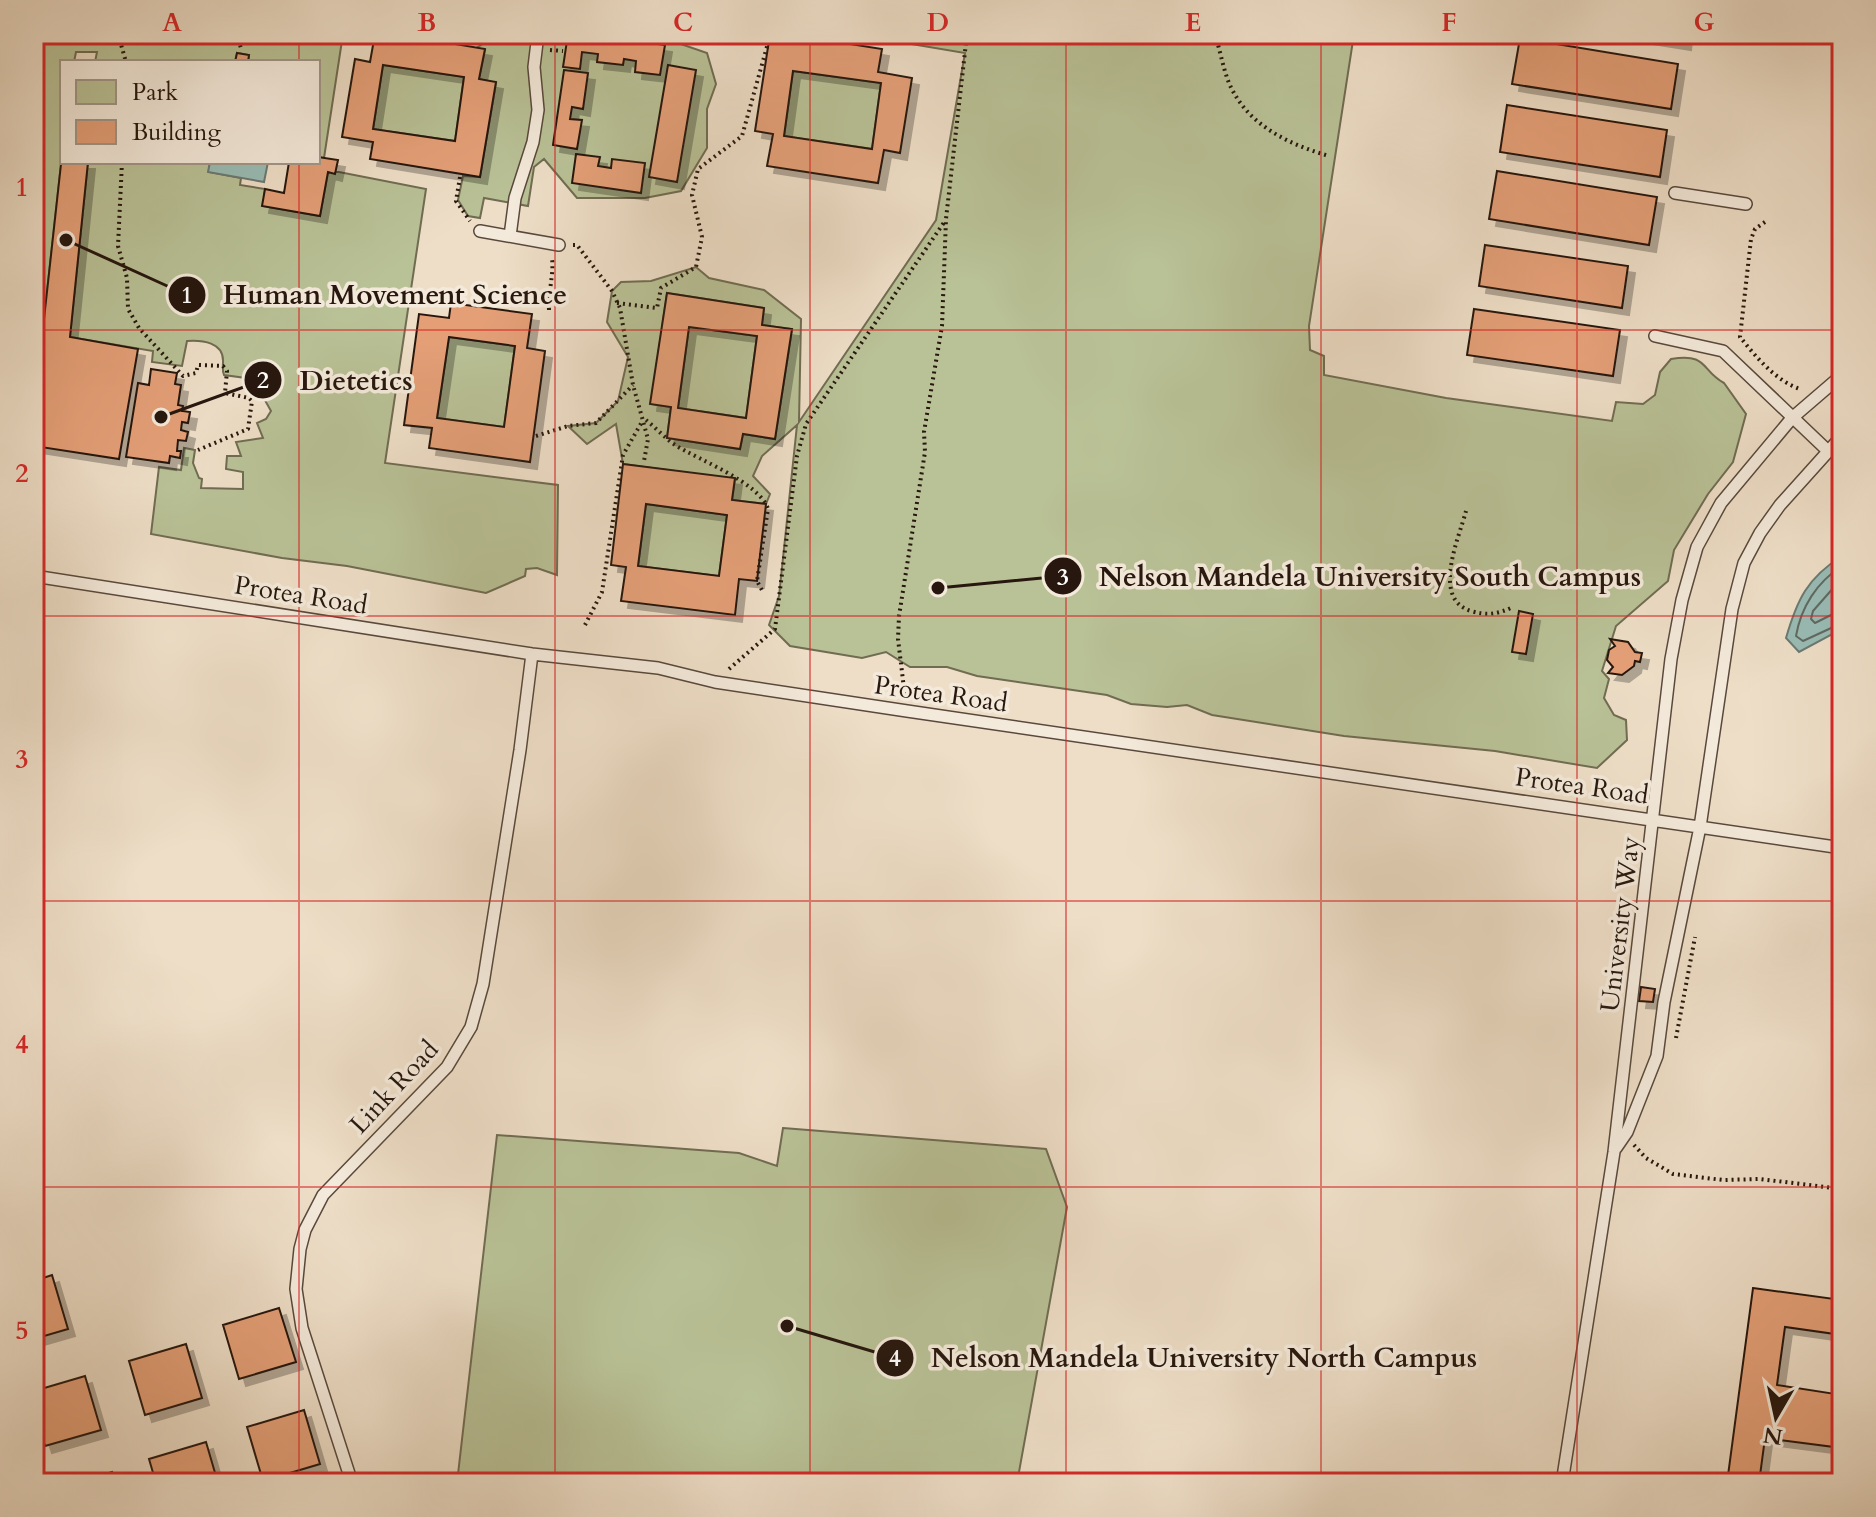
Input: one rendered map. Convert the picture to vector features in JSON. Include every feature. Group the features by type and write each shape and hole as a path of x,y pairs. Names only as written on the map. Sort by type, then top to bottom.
{"lane":[{"path":"510,236 515,198 533,142 538,110 534,67 538,34"},
{"path":"1675,193 1746,204"},
{"path":"480,231 554,244"},
{"path":"1655,336 1723,351 1828,451"},
{"name":"University Way","path":"1562,1483 1614,1152 1671,659 1682,600 1697,547 1721,503 1792,418 1842,375"},
{"name":"University Way","path":"1614,1152 1627,1132 1657,1056 1664,1002 1700,827 1730,623 1744,563 1780,505 1842,436"},
{"name":"Protea Road","path":"34,576 532,654 658,668 715,682 907,711 1842,848"},
{"name":"Link Road","path":"352,1483 302,1328 296,1289 300,1249 305,1230 323,1195 447,1067 471,1027 483,984 532,654"}],"path":[{"path":"118,34 125,60"},
{"path":"236,34 241,48"},
{"path":"901,34 966,43"},
{"path":"907,711 898,639 899,616 942,326 946,219 968,34"},
{"path":"1215,34 1229,83 1242,106 1277,136 1297,147 1329,156"},
{"path":"617,303 657,308 661,288 696,267 702,237 692,195 698,169 742,136 768,43"},
{"path":"122,164 118,246 127,278 128,309 139,328 159,347 177,372 183,376 196,373 198,365 223,366 227,371 225,393 252,401 248,429 198,450"},
{"path":"460,177 456,201 480,231"},
{"path":"715,682 775,629 797,456 806,424 946,219"},
{"path":"1765,222 1755,229 1751,239 1740,337 1761,361 1789,385 1800,389"},
{"path":"549,310 548,289 554,276 554,244 577,245 612,291 617,303 633,385 648,439 644,461"},
{"path":"536,436 568,426 596,423 633,385"},
{"path":"644,418 674,444 735,478 764,499 768,509 757,581 763,592"},
{"path":"585,625 602,592 623,455 644,418"},
{"path":"1466,511 1449,578 1452,595 1458,605 1485,615 1513,607"},
{"path":"1627,1132 1637,1150 1673,1174 1723,1180 1790,1181 1842,1189"}],"green space":[{"path":"34,34 343,34 324,158 320,157 320,60 248,60 249,55 237,53 235,60 95,60 97,52 76,52 74,60 60,60 61,164 44,319 34,317"},
{"path":"500,34 652,34 707,53 716,84 707,109 707,148 681,191 645,198 577,198 544,159 534,167 528,206 484,198 480,218 468,216 458,200 463,176 480,177 496,83 479,79 485,50 476,48"},
{"path":"852,34 1354,34 1309,326 1310,350 1324,356 1324,375 1446,398 1612,421 1616,402 1643,404 1655,395 1660,372 1671,359 1692,358 1724,383 1746,414 1733,462 1708,494 1674,550 1668,581 1616,626 1602,671 1609,679 1604,698 1614,715 1626,720 1627,740 1597,768 1495,751 1344,736 1212,715 1187,705 1131,704 1107,695 977,676 947,667 910,667 886,652 862,658 790,646 769,625 779,596 797,425 762,456 753,476 770,494 766,504 732,500 735,479 623,464 616,424 587,444 568,426 596,423 618,401 628,357 607,322 612,291 621,282 651,281 696,267 709,278 764,290 801,319 799,422 936,220 965,53","holes":["667,293 764,308 762,325 792,329 775,439 743,434 740,449 667,438 671,407 651,404"]},
{"path":"383,65 464,77 455,141 373,129"},
{"path":"793,71 881,83 872,149 784,136"},
{"path":"88,164 210,164 209,172 241,178 240,185 265,189 263,206 320,216 328,172 426,189 385,463 558,485 557,575 537,568 526,569 525,576 486,593 347,566 282,558 151,534 159,467 181,470 184,448 195,450 193,463 202,479 201,488 243,489 243,472 226,469 227,456 241,456 236,442 263,438 257,423 266,419 271,411 253,379 224,375 220,350 211,344 187,341 182,366 152,362 153,351 70,337"},
{"path":"689,327 757,336 746,418 678,408"},
{"path":"449,337 515,346 504,427 437,418"},
{"path":"646,504 727,515 719,576 638,566"},
{"path":"783,1128 1046,1149 1067,1207 1017,1483 457,1483 497,1135 739,1153 777,1166"}],"water":[{"path":"210,164 268,164 264,182 208,172"},
{"path":"1842,556 1842,629 1799,652 1786,638 1794,612 1812,582"}],"building":[{"path":"375,34 396,34 485,49 479,79 496,82 480,177 370,159 373,142 342,137 355,59 370,62","holes":["383,65 464,77 455,141 373,129"]},
{"path":"568,34 665,45 660,75 635,72 636,61 624,59 623,65 597,62 598,54 582,52 580,69 563,67"},
{"path":"770,34 882,49 878,72 912,78 900,153 884,150 878,183 767,166 773,134 755,131","holes":["793,71 881,83 872,149 784,136"]},
{"path":"1627,34 1685,34 1684,43"},
{"path":"1520,38 1678,64 1671,109 1512,84"},
{"path":"237,53 249,55 248,60 235,60"},
{"path":"668,65 696,70 677,182 649,177"},
{"path":"564,70 588,73 583,109 572,107 570,119 582,120 577,149 553,145"},
{"path":"1507,105 1667,130 1660,177 1500,152"},
{"path":"576,154 600,157 598,166 611,168 612,159 645,163 641,193 572,183"},
{"path":"320,157 338,160 335,174 328,172 320,216 262,206 265,189 284,193 289,164 320,164"},
{"path":"61,164 88,164 70,337 138,349 119,459 34,446 34,320 44,319"},
{"path":"1497,171 1657,197 1649,245 1489,219"},
{"path":"1485,245 1628,266 1622,308 1479,286"},
{"path":"667,293 764,308 762,325 792,329 775,439 743,434 740,449 667,438 671,407 650,404","holes":["689,327 757,336 746,418 678,408"]},
{"path":"451,303 532,314 527,348 545,351 530,462 429,448 432,428 404,425 419,314 449,318","holes":["449,337 515,346 504,427 437,418"]},
{"path":"1474,309 1620,330 1613,376 1467,355"},
{"path":"151,369 177,373 175,384 181,385 178,405 183,406 182,411 190,412 188,423 182,422 181,430 188,432 186,441 178,440 180,458 170,456 169,463 126,457 138,383 149,385"},
{"path":"623,464 735,478 732,500 766,504 757,581 739,579 735,615 621,601 626,567 611,565","holes":["646,504 727,515 719,576 638,566"]},
{"path":"1519,611 1533,614 1526,654 1512,652"},
{"path":"1610,639 1628,642 1635,652 1642,653 1640,662 1635,661 1634,666 1622,675 1608,673 1613,667 1607,660 1609,650 1615,646"},
{"path":"1641,987 1655,989 1653,1002 1639,1001"},
{"path":"52,1275 68,1329 34,1339 34,1281"},
{"path":"1753,1288 1842,1300 1842,1335 1785,1327 1777,1385 1842,1395 1842,1448 1765,1438 1759,1483 1727,1483"},
{"path":"279,1308 296,1362 239,1379 223,1325"},
{"path":"186,1344 202,1398 145,1415 129,1361"},
{"path":"85,1376 101,1430 45,1446 34,1412 34,1391"},
{"path":"304,1410 320,1464 263,1481 247,1427"},
{"path":"206,1442 218,1483 156,1483 149,1459"},
{"path":"112,1472 115,1483 75,1483"}],"place":[{"name":"Human Movement Science","path":"66,240"},
{"name":"Dietetics","path":"161,417"},
{"name":"Nelson Mandela University South Campus","path":"938,588"},
{"name":"Nelson Mandela University North Campus","path":"787,1326"}]}
